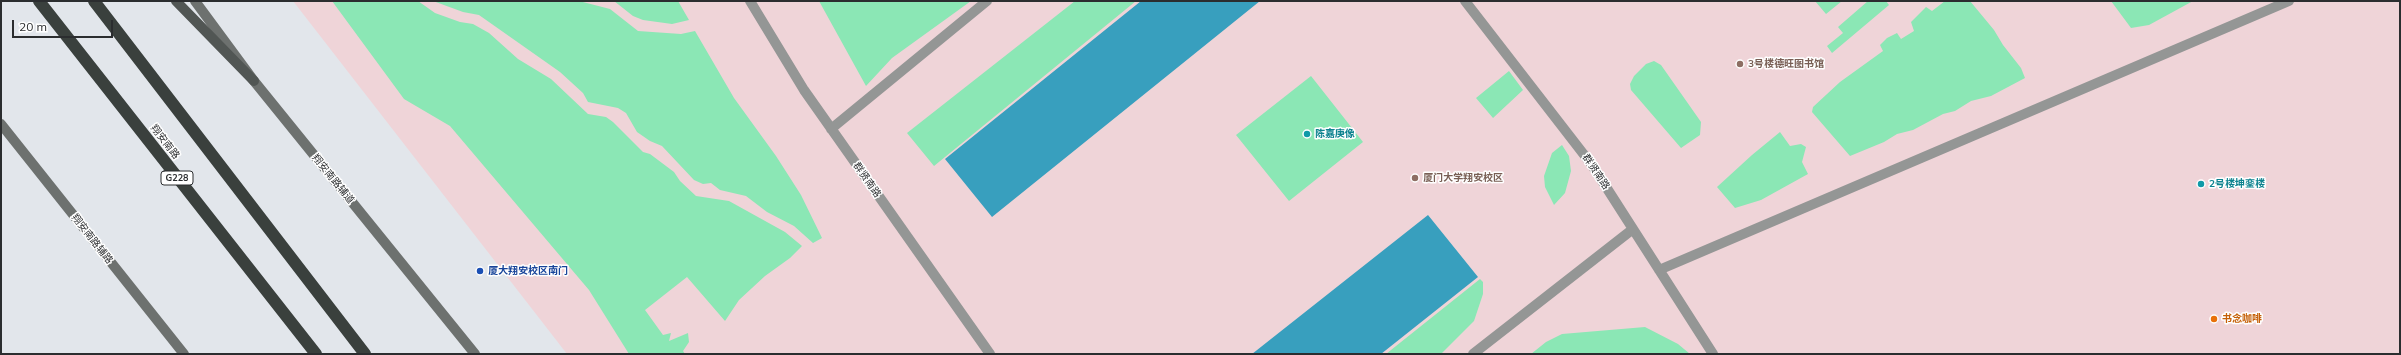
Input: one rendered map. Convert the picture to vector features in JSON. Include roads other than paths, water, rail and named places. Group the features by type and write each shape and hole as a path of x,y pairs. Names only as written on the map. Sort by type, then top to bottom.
{"highway":[{"name":"翔安南路","path":"39,1 316,354"},
{"path":"94,1 365,354"}],"main road":[{"path":"176,1 254,81"},
{"name":"翔安南路辅道","path":"195,1 254,81 475,354"},
{"name":"翔安南路辅路","path":"1,124 184,354"}],"street":[{"name":"群贤南路","path":"750,1 804,90 831,130 990,354"},
{"path":"831,130 987,1"},
{"name":"群贤南路","path":"1464,1 1592,165 1713,354"},
{"path":"1659,270 2289,1"},
{"path":"1473,354 1633,229"}],"water":[{"path":"1141,1 1260,1 992,217 945,159"},
{"path":"1428,215 1478,277 1381,354 1252,354"}],"place":[{"name":"3号楼德旺图书馆","path":"1740,64"},
{"name":"陈嘉庚像","path":"1307,134"},
{"name":"厦门大学翔安校区","path":"1415,178"},
{"name":"2号楼坤銮楼","path":"2201,184"},
{"name":"厦大翔安校区南门","path":"480,271"},
{"name":"书念咖啡","path":"2214,319"}]}
